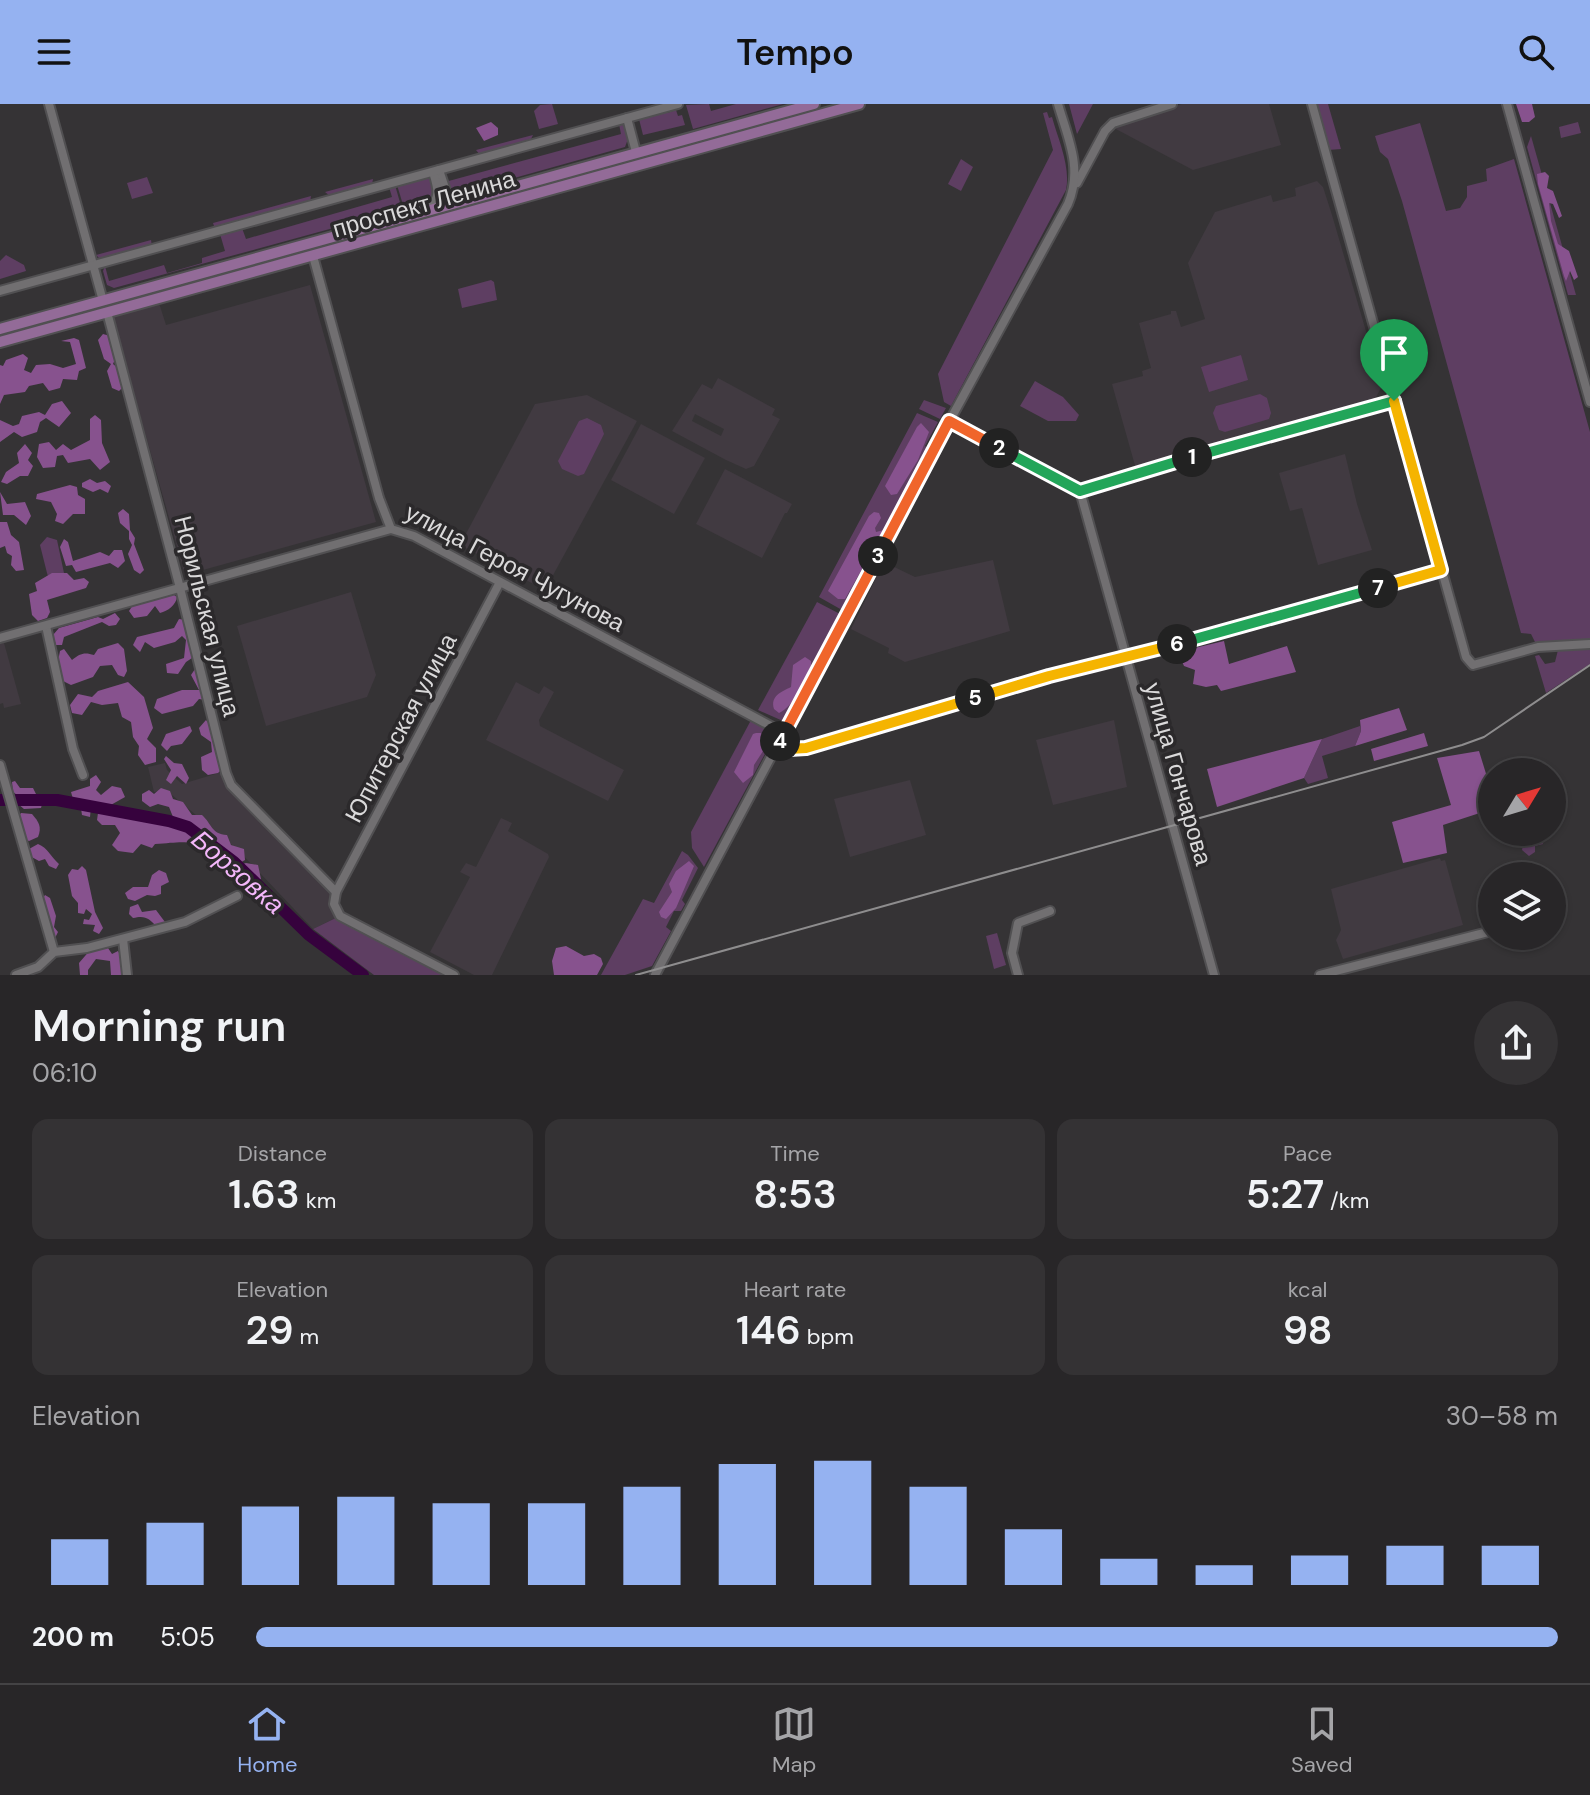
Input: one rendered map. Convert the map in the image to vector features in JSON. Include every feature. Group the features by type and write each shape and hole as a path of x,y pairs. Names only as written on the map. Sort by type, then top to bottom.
{"main road":[{"name":"проспект Ленина","path":"0,342 105,306 429,210 814,104"},
{"name":"проспект Ленина","path":"0,329 313,256 859,104"}],"street":[{"name":"Норильская улица","path":"49,104 231,785 336,892 334,904 340,916 454,975"},
{"path":"0,291 678,104"},
{"path":"1058,104 1076,170 1075,187"},
{"path":"655,975 1105,131 1113,123 1172,104"},
{"path":"1312,104 1465,654 1473,665 1538,647 1590,644"},
{"path":"1507,104 1590,402"},
{"path":"627,118 636,152"},
{"path":"436,171 448,197 458,202"},
{"path":"429,210 438,200 436,171"},
{"name":"улица Героя Чугунова","path":"313,256 379,498 391,529 414,536 784,733"},
{"path":"949,421 1080,491 1394,401"},
{"name":"улица Гончарова","path":"1080,491 1214,975"},
{"path":"0,638 391,529"},
{"path":"778,745 789,749 806,748 1049,676 1125,658 1441,570"},
{"name":"Юпитерская улица","path":"336,892 500,582"},
{"path":"46,626 73,749 83,775"},
{"path":"0,765 54,952"},
{"path":"16,975 38,967 54,952 87,948 185,922 237,896"},
{"path":"1018,975 1012,953 1018,923 1050,911"},
{"path":"1320,975 1478,935"},
{"path":"123,939 127,975"}],"shaded area":[{"path":"552,104 558,124 539,129 534,111 540,105"},
{"path":"709,104 711,111 736,104 783,104 693,129 686,105"},
{"path":"1069,104 1093,104 1077,134"},
{"path":"1182,104 1269,104 1281,145 1193,170 1114,128 1120,121"},
{"path":"1316,104 1328,104 1341,149 1328,150"},
{"path":"1516,104 1532,104 1535,117 1529,122 1522,122"},
{"path":"666,110 667,113 676,110 678,116 682,115 685,125 643,135 639,119"},
{"path":"1047,112 1049,118 1052,117 1063,153 1067,172 1066,190 951,406 944,402 938,374 1053,150 1043,113"},
{"path":"491,122 498,128 498,135 484,141 476,128"},
{"path":"1578,122 1581,133 1561,138 1559,127"},
{"path":"1420,123 1446,211 1460,208 1467,197 1467,186 1487,181 1486,169 1514,159 1590,432 1590,640 1542,644 1535,642 1531,634 1521,633 1402,201 1388,159 1380,152 1375,136"},
{"path":"619,124 624,125 628,139 625,147 486,186 450,191 445,182 621,134"},
{"path":"533,135 530,141 480,155 476,150"},
{"path":"1531,136 1576,295 1568,295 1527,147"},
{"path":"961,159 973,167 961,191 948,184"},
{"path":"1545,172 1549,176 1547,188 1553,191 1562,216 1559,218 1553,204 1549,203 1551,221 1558,244 1569,251 1578,277 1574,280 1570,271 1566,281 1564,276 1538,184 1537,174"},
{"path":"430,176 437,192 433,197 404,208 397,185"},
{"path":"147,177 153,193 132,199 127,183"},
{"path":"373,179 372,185 330,196 325,192"},
{"path":"1317,181 1323,187 1332,215 1382,386 1375,399 1136,469 1112,384 1143,376 1142,371 1151,368 1139,323 1171,314 1171,311 1176,311 1181,327 1205,319 1188,263 1215,212 1271,195 1273,202 1296,196 1295,188"},
{"path":"395,185 401,206 399,210 114,288 107,285 103,271 105,266 109,281 164,265 167,273 202,263 202,258 225,251 220,234 242,228 246,239 392,197 389,187"},
{"path":"311,196 310,202 215,229 213,223"},
{"path":"151,240 152,246 101,260 96,255"},
{"path":"6,255 24,265 26,271 0,279 0,261"},
{"path":"491,280 497,300 462,308 458,289"},
{"path":"310,285 376,522 185,575 115,317 159,303 166,325"},
{"path":"103,334 110,336 116,357 113,364 119,369 124,386 119,391 112,388 107,371 111,364 104,359 98,340"},
{"path":"79,340 86,368 79,371 77,380 63,379 60,388 49,391 43,383 29,386 25,392 4,395 0,404 0,365 23,354 28,358 24,370 31,373 36,365 50,364 63,368 76,364 70,342 61,341"},
{"path":"1241,355 1248,380 1209,392 1201,367"},
{"path":"718,378 775,409 772,415 780,419 754,466 746,469 672,431 702,384 712,389","holes":["695,414 724,429 721,436 692,421"]},
{"path":"1035,381 1063,397 1079,415 1076,421 1048,421 1020,406"},
{"path":"1260,394 1267,398 1271,413 1269,419 1225,432 1219,430 1213,413 1216,406"},
{"path":"587,395 637,421 545,590 460,545 535,404"},
{"path":"924,400 946,408 940,419 919,409"},
{"path":"62,401 71,413 59,427 46,418 40,422 37,432 22,437 14,432 0,442 0,420 13,426 19,424 22,416 39,412 45,415 52,404"},
{"path":"917,413 938,422 925,446 928,449 842,610 819,597"},
{"path":"95,415 101,420 102,443 110,462 100,470 90,459 68,463 63,455 57,456 55,467 43,468 37,457 39,444 49,442 56,450 63,444 71,450 90,440 90,419"},
{"path":"587,418 601,425 604,434 584,474 578,476 562,469 558,461 579,421"},
{"path":"921,423 929,432 918,460 897,494 891,495 885,486"},
{"path":"641,424 705,458 674,514 611,480"},
{"path":"25,444 32,453 28,460 33,466 28,476 20,476 7,484 1,482 6,472 19,463 17,453"},
{"path":"1345,454 1372,550 1318,565 1302,508 1290,511 1279,473"},
{"path":"725,469 792,504 762,558 696,524"},
{"path":"90,479 97,483 105,481 111,486 108,493 82,487 82,483"},
{"path":"70,485 77,487 78,495 85,499 85,514 73,514 63,524 55,521 57,514 51,502 36,499 37,494"},
{"path":"0,492 7,504 25,502 31,516 26,525 14,515 3,515"},
{"path":"123,509 129,514 130,530 144,570 140,574 134,570 128,554 132,545 129,531 120,523 118,513"},
{"path":"874,512 879,513 881,518 876,532 884,530 845,599 838,599 828,591"},
{"path":"0,522 7,522 11,535 19,542 24,570 16,571 11,565 12,556 5,546 0,548"},
{"path":"47,537 57,540 64,573 48,576 40,545"},
{"path":"64,539 68,542 73,561 100,552 109,556 114,550 122,550 125,561 118,568 110,563 76,572 72,565 66,566 60,547"},
{"path":"993,560 1010,631 905,662 888,653 889,648 851,629 884,562 915,577"},
{"path":"52,573 67,573 74,580 84,578 89,582 86,588 47,600 50,612 47,618 38,621 32,615 29,594 37,591 35,583"},
{"path":"351,592 376,675 367,697 266,726 237,626"},
{"path":"171,593 177,597 176,600 163,612 160,613 155,606 147,616 134,618 129,611 133,605"},
{"path":"817,602 840,614 783,721 758,710"},
{"path":"115,613 120,619 116,625 109,626 102,622 64,637 62,645 56,645 53,635 59,628 98,617 103,619"},
{"path":"179,619 186,620 195,656 186,662 178,674 167,673 166,664 184,658 186,640 182,636 175,642 154,648 145,642 140,652 133,645 137,637 174,628"},
{"path":"1224,641 1229,664 1287,646 1296,672 1221,691 1217,685 1206,687 1193,684 1195,670 1184,666 1178,652"},
{"path":"4,643 21,704 4,708 3,703 0,704 0,644"},
{"path":"118,643 124,649 127,671 124,677 118,675 112,665 100,666 93,677 71,685 63,681 58,661 60,651 64,649 72,660 83,654 94,655 98,649"},
{"path":"1590,647 1590,664 1546,693 1535,656 1539,655 1545,664 1555,662 1558,650"},
{"path":"805,657 811,661 811,666 794,699 779,713 774,709 775,698 791,687 793,665"},
{"path":"195,669 202,671 206,700 199,699 193,706 162,714 154,708 157,699 182,690 199,690 191,675"},
{"path":"128,682 144,697 153,728 147,739 156,748 156,762 145,765 138,755 139,746 133,737 131,722 122,717 118,703 102,705 91,702 82,715 72,713 70,705 78,694 92,697 98,691"},
{"path":"516,682 539,694 544,686 554,692 539,720 540,726 624,770 608,801 486,740"},
{"path":"1399,708 1407,730 1355,746 1361,731 1360,720"},
{"path":"206,720 215,732 223,768 218,773 208,775 202,770 201,757 212,752 211,742 201,735 199,728"},
{"path":"1114,720 1127,787 1053,805 1036,740"},
{"path":"755,721 773,731 774,737 704,867 692,848 691,832 750,722"},
{"path":"190,726 192,731 182,744 171,746 167,751 161,745 166,734"},
{"path":"1360,726 1355,746 1322,756 1328,778 1308,784 1304,778 1322,739"},
{"path":"756,733 763,733 770,740 754,765 753,775 743,783 734,772"},
{"path":"1424,733 1428,746 1374,761 1371,749"},
{"path":"1322,739 1304,778 1217,807 1207,769"},
{"path":"1479,751 1478,814 1443,825 1447,853 1403,863 1392,822 1451,805 1437,758"},
{"path":"166,756 174,763 182,764 189,778 186,784 177,776 171,784 166,780 171,770 164,759"},
{"path":"165,763 167,770 182,784 222,772 229,789 332,894 330,907 336,918 313,929 238,850 166,790 154,792 148,767"},
{"path":"96,775 101,782 96,790 101,795 112,786 121,788 125,797 109,806 91,807 90,817 82,815 80,802 73,799 71,792 90,786 90,779"},
{"path":"910,780 926,835 850,857 834,799"},
{"path":"15,781 20,788 33,788 43,800 41,808 24,809 18,804 20,797 13,792 12,782"},
{"path":"161,788 170,791 173,799 183,802 192,815 202,815 215,831 227,835 231,845 244,849 245,860 238,864 207,833 196,832 173,817 169,807 158,804 150,807 142,801 142,794 149,790 154,794"},
{"path":"110,811 117,817 144,818 191,833 236,866 246,863 258,865 261,879 252,883 235,877 207,846 199,844 155,844 152,848 141,844 133,853 118,851 112,845 120,833 115,825 102,825 97,820 98,813"},
{"path":"21,813 32,814 40,827 38,837 29,841 23,838 17,819"},
{"path":"501,818 512,823 508,831 549,857 492,975 474,975 430,952 470,877 460,872 466,863 476,867"},
{"path":"38,844 59,864 56,869 49,866 45,859 39,861 28,855 29,849"},
{"path":"1523,846 1535,846 1535,852 1529,856 1522,850"},
{"path":"682,851 698,868 682,900 685,904 681,911 674,911 666,927 671,931 652,966 625,975 601,975 643,899 654,903"},
{"path":"1440,858 1441,861 1445,860 1463,925 1343,959 1336,940 1341,930 1331,889"},
{"path":"689,861 694,866 676,908 666,919 661,917 659,912 672,892 669,884 676,871"},
{"path":"82,866 86,870 95,912 103,928 99,934 93,931 95,925 83,924 84,919 89,920 92,914 86,909 84,914 78,913 78,903 72,896 68,875 72,869 78,870"},
{"path":"159,870 166,873 169,882 161,886 161,894 147,895 135,901 128,899 125,893 133,887 148,887 152,875"},
{"path":"45,895 50,898 56,916 54,927 58,932 55,938 50,934 47,913 40,903"},
{"path":"138,904 142,912 156,910 165,922 162,927 157,927 146,918 133,918 129,914 130,907"},
{"path":"340,916 451,975 374,975 313,929"},
{"path":"997,933 1006,965 994,969 986,936"},
{"path":"566,946 584,956 594,954 601,958 603,964 597,975 554,975 552,961 556,948"},
{"path":"108,948 112,954 118,951 126,965 124,975 111,975 110,961 96,959 88,975 80,975 79,963 91,949"}],"waterway":[{"name":"Борзовка","path":"0,800 57,800 188,827 234,862 309,935 363,975"}],"tram line":[{"path":"636,975 1462,745 1484,737 1590,665"}],"route":[{"path":"1394,401 1441,570 1173,645 1049,676 806,748 789,749 778,745 949,421 1080,491 1394,401"}]}
